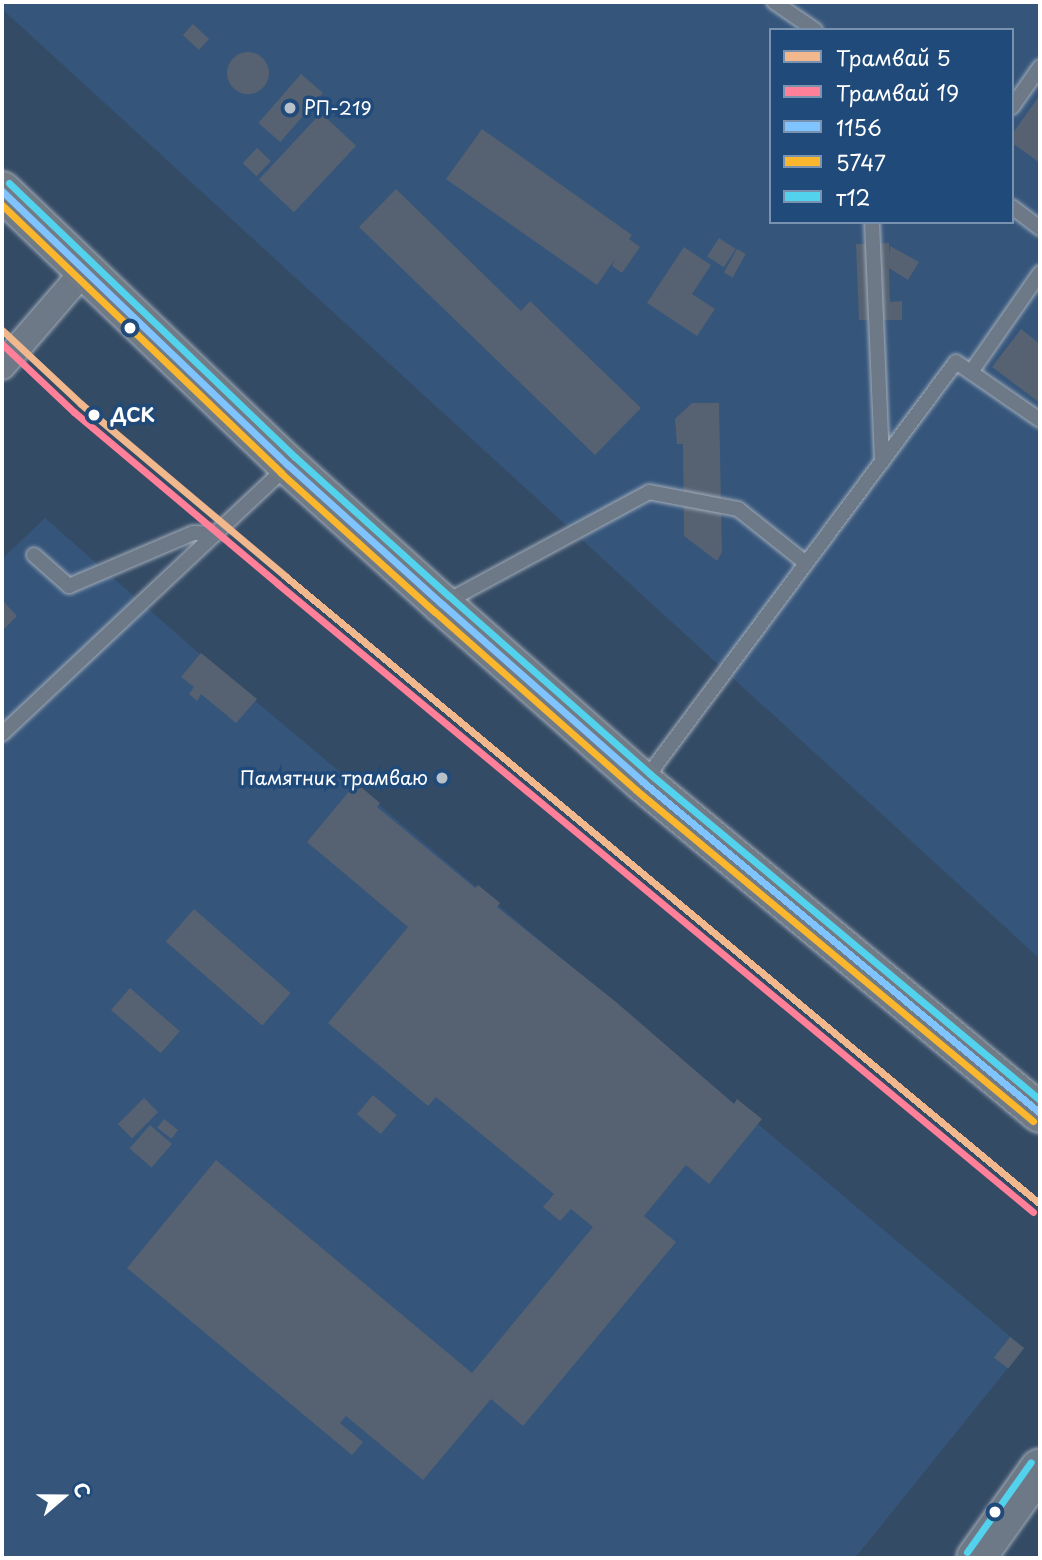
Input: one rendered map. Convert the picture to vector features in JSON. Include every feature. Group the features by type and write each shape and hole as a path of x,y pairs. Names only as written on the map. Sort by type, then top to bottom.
{"main road":[{"path":"2,191 288,465 442,604 643,782 1040,1113"}],"street":[{"path":"2,366 84,271"},
{"path":"976,1558 1040,1468"}],"lane":[{"path":"774,2 812,28"},
{"path":"1014,104 1040,67"},
{"path":"1014,208 1040,228"},
{"path":"872,224 882,462"},
{"path":"971,372 1040,273"},
{"path":"643,782 956,362 1040,420"},
{"path":"2,734 288,465"},
{"path":"442,604 649,492 738,509 806,563"},
{"path":"34,555 69,586 193,533 216,534"}],"shaded area":[{"path":"2,2 1040,2 1040,959 2,9"},
{"path":"45,518 195,650 1024,1348 855,1558 2,1558 2,559"}],"building":[{"path":"193,24 209,39 199,50 183,35"},
{"path":"248,52 263,58 269,73 263,88 248,94 233,88 227,73 233,58"},
{"name":"РП-219","path":"301,74 323,93 280,142 258,123"},
{"path":"1040,95 1040,163 1014,144 1014,131"},
{"path":"321,113 356,146 294,212 259,180"},
{"path":"482,129 632,235 629,239 640,247 622,273 612,266 615,259 597,285 446,179"},
{"path":"257,148 271,161 257,176 243,163"},
{"path":"396,189 521,311 530,301 641,408 595,455 359,227"},
{"path":"719,238 736,249 724,267 707,256"},
{"path":"889,243 889,256 890,246 919,262 908,280 889,268 890,302 902,301 902,320 859,320 856,244"},
{"path":"684,247 711,265 692,294 715,309 697,336 647,303"},
{"path":"737,249 746,254 733,277 724,273"},
{"path":"1021,329 1040,344 1040,403 992,367"},
{"path":"692,403 719,403 722,552 717,561 684,536 683,444 677,444 675,419"},
{"path":"2,600 17,616 2,631"},
{"path":"201,653 257,699 236,723 201,694 197,701 189,694 194,687 181,677"},
{"path":"356,783 380,803 377,807 475,888 478,885 500,903 497,907 616,1002 734,1104 737,1099 762,1119 709,1184 686,1165 644,1216 676,1242 523,1426 491,1399 423,1480 346,1416 340,1423 363,1442 352,1455 127,1268 216,1160 472,1373 593,1227 571,1209 560,1221 543,1207 554,1194 436,1097 428,1106 328,1023 408,927 307,842"},
{"path":"194,909 291,993 262,1025 166,941"},
{"path":"130,988 180,1031 161,1053 111,1010"},
{"path":"373,1095 397,1115 381,1134 357,1114"},
{"path":"144,1098 158,1112 132,1138 118,1124"},
{"path":"164,1119 178,1130 171,1139 157,1128"},
{"path":"150,1125 172,1144 152,1167 130,1148"},
{"path":"1010,1337 1024,1348 1008,1369 994,1357"}],"tram line":[{"name":"5","path":"2,330 81,404 285,576 1040,1204"},
{"name":"19","path":"2,344 74,412 278,584 1033,1212"}],"transit line":[{"name":"т12","path":"9,183 295,457 449,596 650,774 1040,1100"},
{"name":"1156","path":"2,191 288,465 442,604 643,782 1040,1113"},
{"name":"5747","path":"2,205 281,473 435,612 636,790 1033,1121"},
{"name":"т12","path":"967,1552 1031,1462"}],"place":[{"name":"РП-219","path":"290,108"},
{"name":"ДСК","path":"94,415"},
{"name":"Памятник трамваю","path":"442,778"}]}
